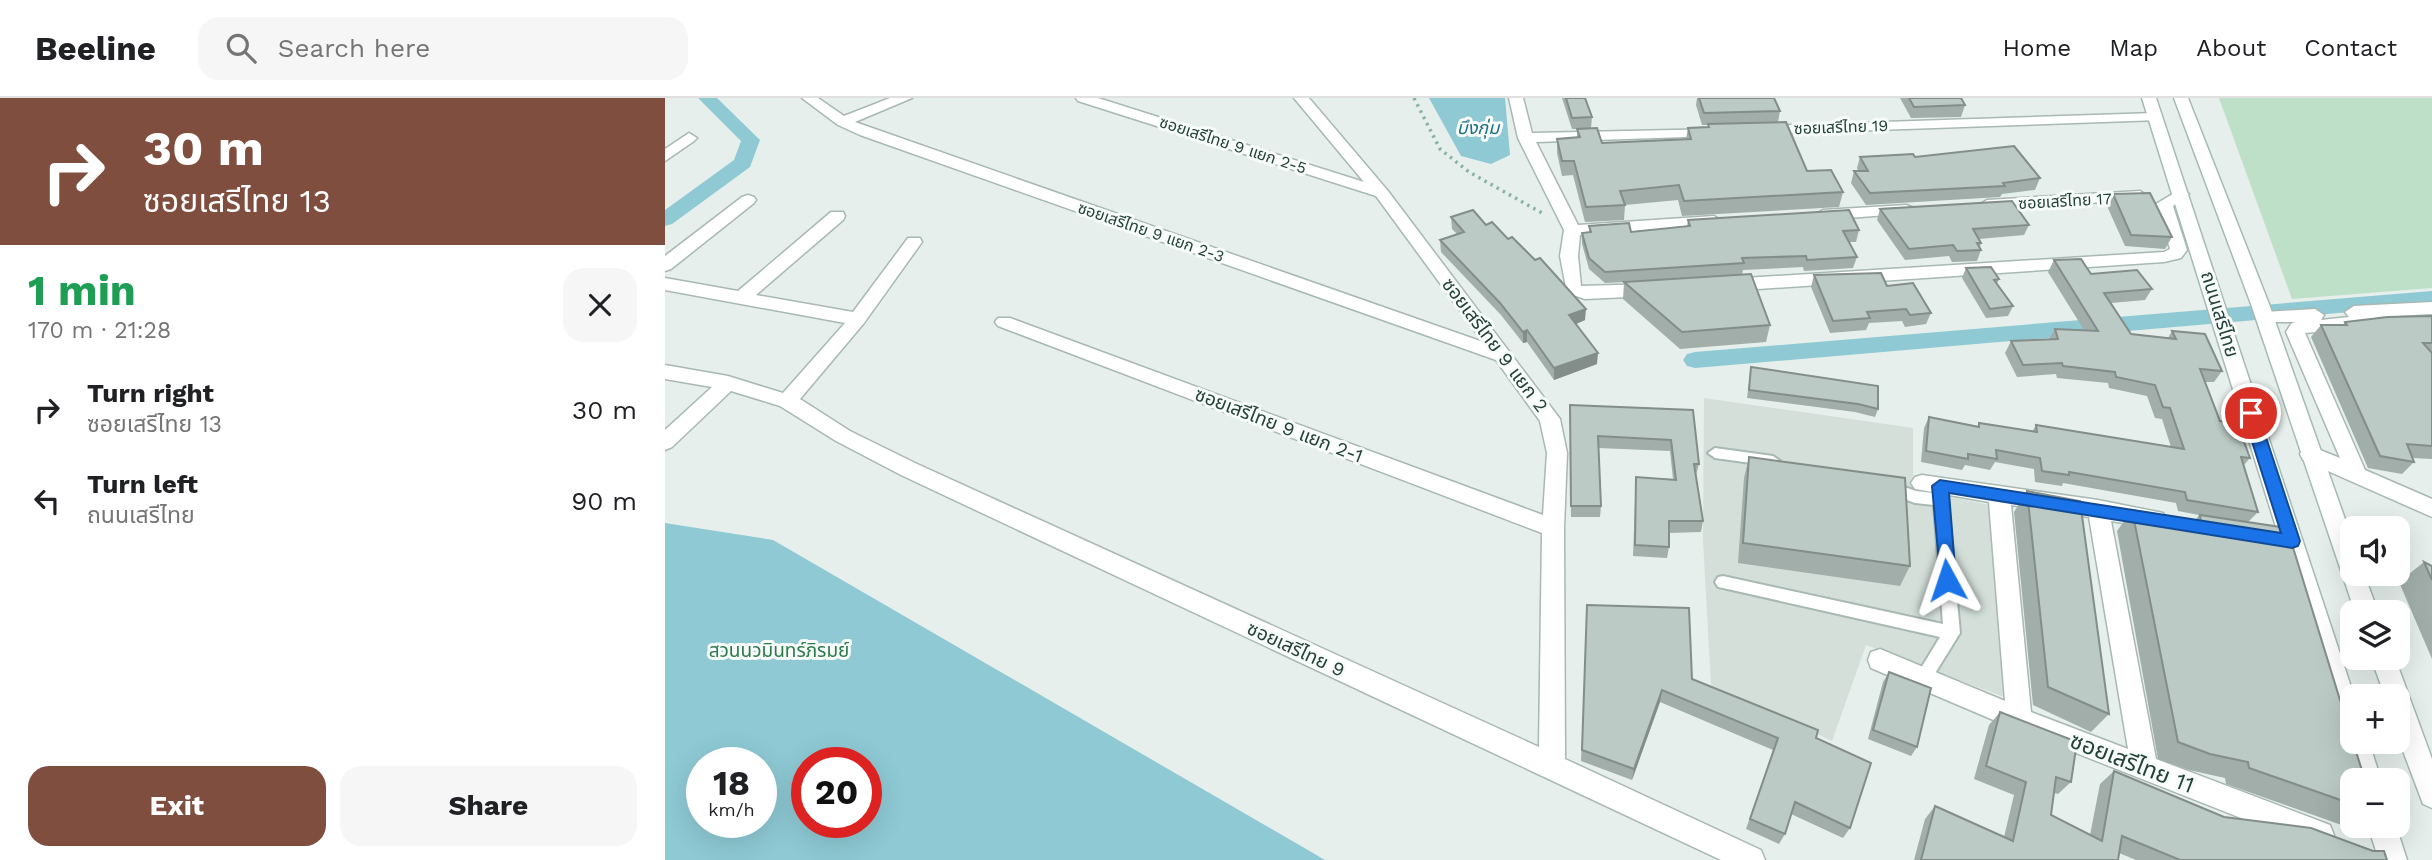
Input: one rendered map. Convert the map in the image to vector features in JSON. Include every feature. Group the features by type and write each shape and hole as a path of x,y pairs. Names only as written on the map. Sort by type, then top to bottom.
{"street":[{"name":"ซอยเสรีไทย 9 แยก 2-3","path":"809,98 843,122 1500,355"},
{"path":"843,122 905,98"},
{"name":"ซอยเสรีไทย 9 แยก 2-5","path":"1083,98 1382,194"},
{"name":"ซอยเสรีไทย 9 แยก 2","path":"1301,98 1382,194 1550,419 1557,453 1553,528 1552,765"},
{"path":"1516,98 1526,138 1572,230 1569,257 1573,289 1585,293 1663,290"},
{"name":"ถนนเสรีไทย","path":"2149,98 2340,693"},
{"name":"ถนนเสรีไทย","path":"2181,98 2265,319 2340,536"},
{"name":"ซอยเสรีไทย 19","path":"1526,138 2155,117"},
{"path":"665,156 689,138"},
{"path":"1705,287 2164,257 2179,250 2164,204 2181,194"},
{"name":"ซอยเสรีไทย 17","path":"1968,206 2181,194"},
{"path":"665,265 748,200"},
{"path":"1804,216 1927,209"},
{"path":"740,299 837,216"},
{"path":"1572,230 1736,220"},
{"path":"787,401 858,319 914,242"},
{"path":"665,284 858,319"},
{"path":"2265,319 2400,309 2431,317"},
{"path":"2357,474 2296,330 2431,317"},
{"name":"ซอยเสรีไทย 9 แยก 2-1","path":"1005,322 1553,528"},
{"name":"ซอยเสรีไทย 9","path":"665,373 729,383 787,401 843,436 1107,562 1552,765 1751,860"},
{"path":"665,442 729,383"},
{"path":"2310,454 2432,508"},
{"path":"1934,490 2098,509 2177,522"},
{"path":"1999,496 2019,719"},
{"path":"2098,509 2145,769"},
{"path":"2270,538 2292,541"},
{"name":"ซอยเสรีไทย 11","path":"1879,660 2145,769 2363,851"},
{"path":"2410,733 2432,795"},
{"path":"2386,838 2393,860"}],"lane":[{"path":"1715,453 1786,463"},
{"path":"1877,481 1915,497 1934,490 1952,633 1923,678"},
{"path":"1723,582 1952,633"}],"path":[{"path":"1414,98 1440,149 1469,172 1572,230"}],"shaded area":[{"path":"1704,398 1913,428 1913,490 1990,505 2004,697 1866,645 1832,741 1711,685 1703,541"}],"green space":[{"path":"2219,98 2432,98 2432,288 2292,299"}],"water":[{"name":"บึงกุ่ม","path":"1429,98 1505,98 1510,155 1491,164 1461,156"},
{"name":"สวนนวมินทร์ภิรมย์","path":"665,523 773,540 1325,860 665,860"}],"building":[{"path":"1566,98 1585,98 1592,117 1572,118"},
{"path":"1699,98 1774,98 1780,111 1704,113"},
{"path":"1909,98 1961,98 1965,105 1914,107"},
{"path":"1786,122 1807,171 1831,170 1843,192 1684,201 1679,185 1620,191 1625,205 1586,207 1574,161 1562,161 1557,139 1580,137 1577,129 1597,128 1602,143 1691,139 1688,128 1709,127 1708,124"},
{"path":"2014,146 2040,178 2003,183 2005,186 1870,193 1854,171 1868,171 1860,157 1913,154 1915,157"},
{"path":"2150,193 2172,237 2131,235 2113,194"},
{"path":"2012,201 2029,225 1973,229 1981,243 1977,243 1981,250 1957,251 1953,245 1909,249 1880,209"},
{"path":"1473,210 1486,225 1492,222 1508,239 1512,237 1535,260 1540,258 1586,309 1569,315 1598,353 1554,368 1527,330 1523,332 1500,303 1440,240 1464,232 1451,217"},
{"path":"1849,210 1859,230 1843,231 1857,257 1807,260 1806,256 1742,258 1744,263 1605,272 1589,258 1582,233 1591,232 1589,226 1629,223 1631,232 1690,226 1688,220"},
{"path":"2081,259 2091,274 2137,270 2152,289 2104,293 2131,334 2176,339 2172,331 2205,334 2222,371 2200,369 2220,421 2237,423 2250,458 2241,457 2258,512 2187,500 2185,492 2069,472 2069,475 2042,471 2040,458 1996,450 1997,459 1968,454 1968,459 1926,451 1929,417 1979,427 1979,423 2037,432 2036,425 2184,449 2170,408 2163,407 2155,385 2116,377 2115,372 2063,366 2062,363 2023,365 2011,341 2058,339 2055,329 2098,331 2054,260"},
{"path":"1991,267 1999,279 1994,280 2013,306 1990,309 1966,268"},
{"path":"1881,273 1887,286 1913,283 1931,313 1910,315 1906,309 1867,312 1870,318 1833,321 1814,275"},
{"path":"1751,274 1770,325 1682,332 1624,282"},
{"path":"2432,316 2432,343 2423,343 2432,353 2432,446 2407,444 2414,462 2380,456 2321,325 2347,325 2345,322 2388,317"},
{"path":"1751,367 1878,386 1878,409 1749,390"},
{"path":"1570,405 1693,410 1699,464 1694,464 1703,521 1669,521 1669,547 1635,545 1636,477 1676,480 1671,440 1598,436 1601,506 1571,506"},
{"path":"1749,457 1905,478 1910,566 1743,543"},
{"path":"2027,491 2080,501 2109,714 2048,687"},
{"path":"2132,510 2201,523 2200,515 2287,528 2340,700 2340,754 2357,754 2361,768 2340,768 2340,800 2249,768 2248,762 2210,754 2178,742"},
{"path":"2424,562 2432,566 2432,580"},
{"path":"1587,605 1689,608 1692,679 1818,730 1816,738 1871,763 1850,828 1795,802 1785,834 1750,819 1778,738 1662,690 1634,769 1582,750"},
{"path":"1889,672 1931,688 1917,747 1873,730"},
{"path":"2000,712 2077,742 2071,782 2056,777 2051,815 2102,841 2114,771 2224,817 2311,828 2373,851 2384,851 2387,860 2180,860 2122,836 2118,860 1921,860 1935,806 2013,841 2026,782 1986,766"}],"waterway":[{"path":"665,220 743,163 751,140 707,98"},
{"path":"1695,360 2432,298"}],"route":[{"path":"1947,580 1940,486 2292,541 2251,413"}]}
